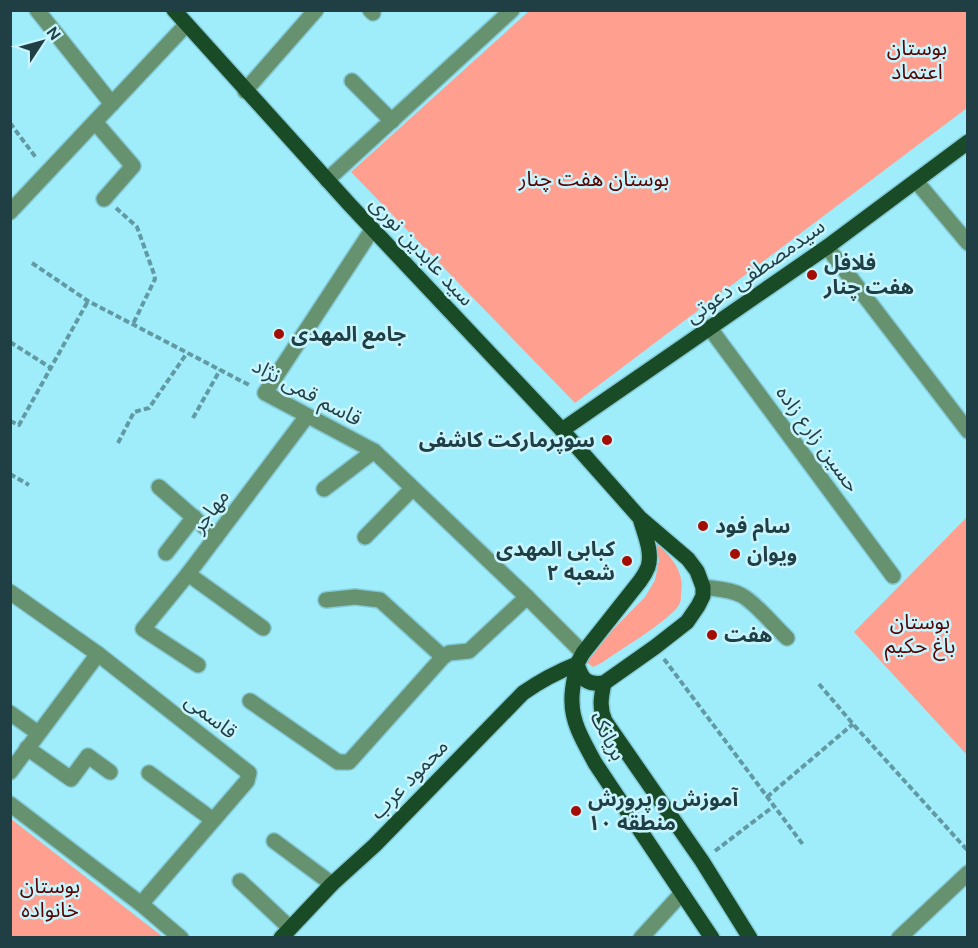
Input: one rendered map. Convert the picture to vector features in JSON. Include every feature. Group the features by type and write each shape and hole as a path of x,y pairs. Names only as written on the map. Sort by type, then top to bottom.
{"main road":[{"name":"سید عابدین نوری","path":"174,10 372,230 562,430 640,518 688,559 697,570 703,587"},
{"name":"سیدمصطفی دعوتی","path":"562,430 827,247 968,142"},
{"path":"640,518 648,550 648,567 640,581 580,659 580,675 588,682 604,683 655,647 687,622 703,596 703,587"},
{"name":"محمود عرب","path":"285,933 375,845 523,693 541,680 580,659"},
{"name":"بریانک","path":"580,659 572,702 573,715 579,734 595,763 712,938"},
{"name":"بریانک","path":"604,683 600,705 605,721 702,861 750,938"}],"street":[{"path":"37,10 112,104"},
{"path":"245,91 316,10"},
{"path":"327,180 512,10"},
{"path":"10,212 186,25"},
{"path":"352,81 392,121"},
{"path":"95,122 133,166 104,199"},
{"path":"916,180 968,243"},
{"path":"265,393 372,230"},
{"path":"827,247 968,431"},
{"name":"حسین زارع زاده","path":"709,327 893,576"},
{"name":"قاسم قمی نژاد","path":"265,393 374,451 527,597 580,659"},
{"name":"مهاجر","path":"198,665 143,629 189,574 308,416"},
{"path":"324,489 374,451"},
{"path":"159,487 216,537"},
{"path":"365,537 412,489"},
{"path":"166,554 194,518"},
{"path":"189,574 262,628"},
{"path":"703,587 741,595 750,601 786,638"},
{"name":"قاسمی","path":"10,592 98,654 249,773 247,781 141,904"},
{"path":"326,600 355,597 380,600 443,657"},
{"path":"250,700 338,762 349,762 443,657 449,653 469,651 527,597"},
{"path":"10,772 98,654"},
{"path":"10,713 38,733"},
{"path":"27,748 71,779 88,756 110,772"},
{"path":"149,773 213,820"},
{"path":"10,804 141,904 181,938"},
{"path":"274,841 332,885"},
{"path":"899,938 965,880"},
{"path":"240,881 285,933"},
{"path":"641,938 682,893"}],"path":[{"path":"10,123 48,172"},
{"path":"104,199 137,227 154,274 155,279 133,324"},
{"name":"قاسم قمی نژاد","path":"32,263 88,301 265,393"},
{"path":"10,421 19,425 88,301"},
{"path":"10,342 51,368"},
{"path":"118,443 134,412 149,408 186,353"},
{"path":"193,418 220,370"},
{"path":"10,474 29,486"},
{"path":"655,647 804,846"},
{"path":"819,684 968,851"},
{"path":"767,797 853,724"},
{"path":"702,861 774,806"}],"green space":[{"name":"بوستان هفت چنار","path":"529,11 967,11 967,108 575,403 351,172"},
{"name":"بوستان باغ حکیم","path":"967,517 967,755 854,632"},
{"path":"656,543 672,559 679,572 682,586 680,603 657,626 593,667 588,663 586,657 645,597 655,580 659,561"},
{"name":"بوستان خانواده","path":"11,819 163,937 11,937"}],"place":[{"name":"فلافل هفت چنار","path":"812,275"},
{"name":"جامع المهدی","path":"279,334"},
{"name":"سوپرمارکت کاشفی","path":"607,440"},
{"name":"سام فود","path":"703,526"},
{"name":"ویوان","path":"735,554"},
{"name":"کبابی المهدی شعبه ۲","path":"627,561"},
{"name":"هفت","path":"712,635"},
{"name":"آموزش و پرورش منطقه ۱۰","path":"576,811"}],"park label":[{"name":"بوستان اعتماد","path":"917,60"}]}
